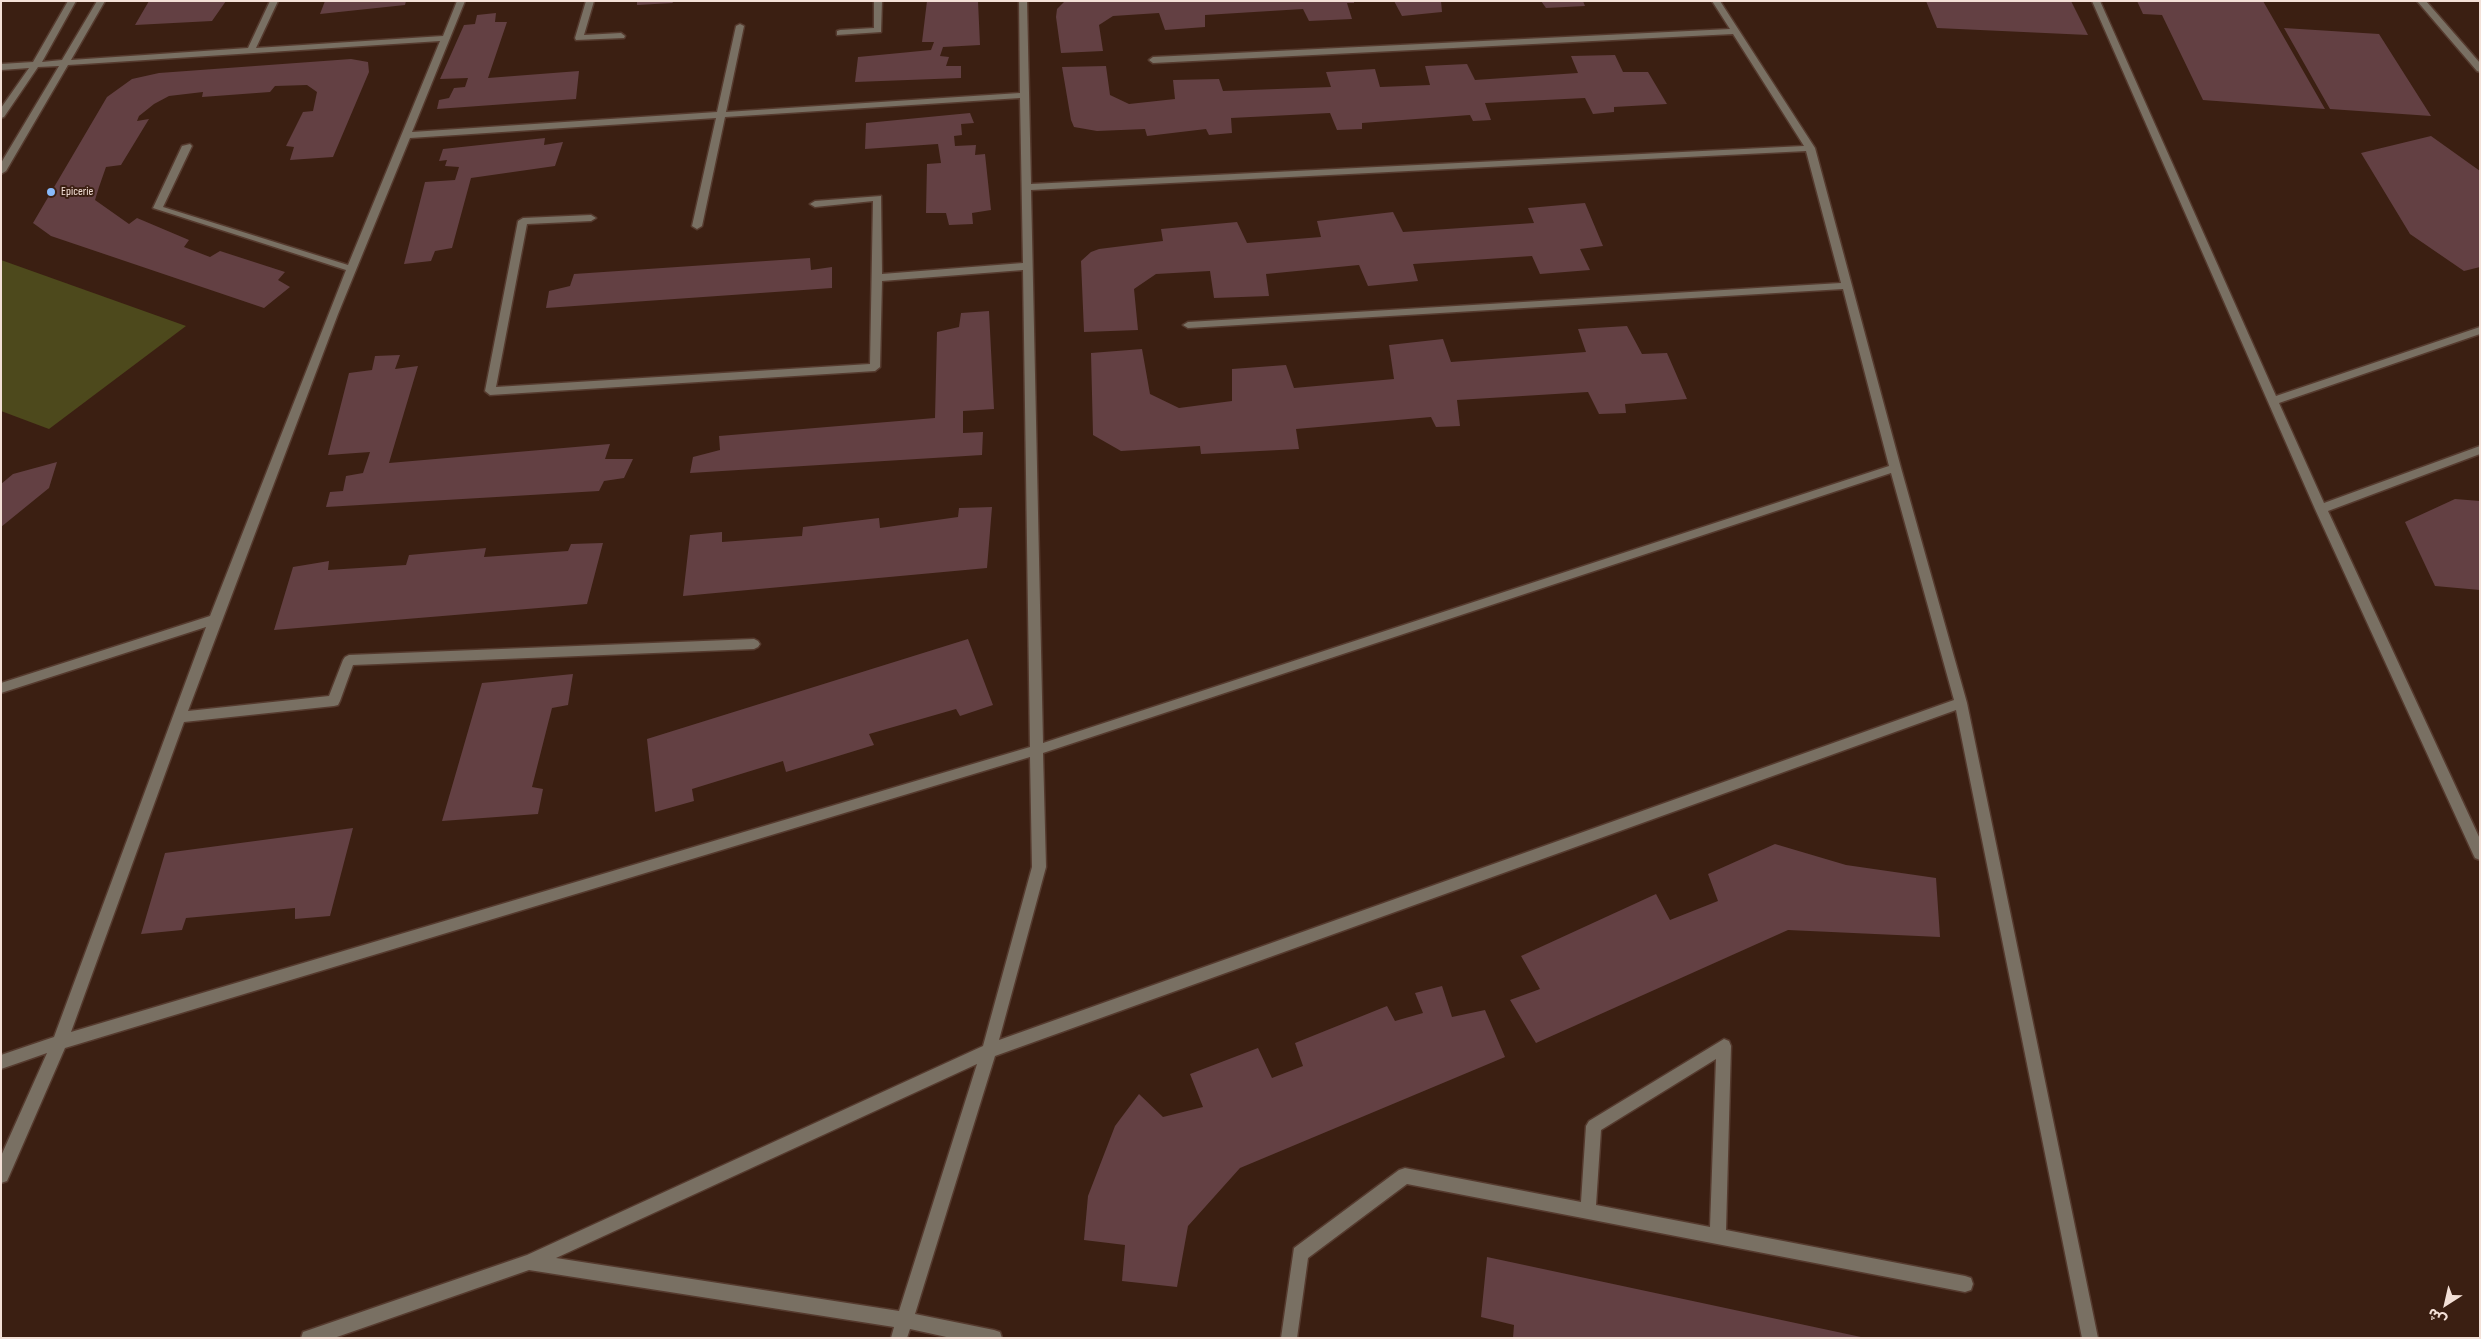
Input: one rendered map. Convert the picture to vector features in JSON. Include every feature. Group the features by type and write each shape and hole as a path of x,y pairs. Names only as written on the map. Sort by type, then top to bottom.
{"street":[{"path":"1,115 36,64 72,1"},
{"path":"1,171 67,62 101,1"},
{"path":"251,50 274,1"},
{"path":"1,1175 60,1042 215,619 352,269 462,1"},
{"path":"590,1 579,38 621,36"},
{"path":"840,33 878,30 878,1"},
{"path":"899,1338 989,1051 1039,867 1023,1"},
{"path":"1716,1 1810,148 1845,286 1961,703 2090,1338"},
{"path":"2096,1 2321,509 2480,854"},
{"path":"2421,1 2480,69"},
{"path":"697,226 740,26"},
{"path":"1153,60 1736,31"},
{"path":"1,67 446,38"},
{"path":"407,135 1025,95"},
{"path":"187,146 158,208 352,269"},
{"path":"1027,188 1810,148"},
{"path":"591,218 523,221 490,390 875,368 878,198 814,204"},
{"path":"876,278 1028,266"},
{"path":"1188,325 1845,286"},
{"path":"2274,401 2480,330"},
{"path":"2321,509 2480,450"},
{"path":"1,1062 60,1042 1037,750 1895,468"},
{"path":"1,688 215,619"},
{"path":"179,717 334,701 349,660 754,644"},
{"path":"309,1338 529,1262 989,1051 1961,703"},
{"path":"1588,1212 1594,1126 1724,1046 1718,1236"},
{"path":"1289,1338 1300,1254 1405,1176 1965,1284"},
{"path":"529,1262 905,1320 994,1338"}],"shaded area":[{"path":"1,260 186,326 49,429 1,411"}],"building":[{"path":"149,1 226,1 212,21 135,25"},
{"path":"325,1 406,1 405,5 320,14"},
{"path":"637,1 672,1 673,3 637,5"},
{"path":"927,1 978,1 980,45 943,47 940,56 949,57 946,66 961,66 961,78 855,82 858,57 931,50 934,42 922,42"},
{"path":"1065,1 1354,1 1354,3 1347,3 1352,19 1309,21 1303,9 1205,15 1205,27 1165,30 1159,13 1113,16 1099,25 1103,51 1061,53 1056,17 1057,9"},
{"path":"1394,1 1441,1 1442,12 1402,16"},
{"path":"1541,1 1583,1 1585,6 1546,8"},
{"path":"1926,1 2071,1 2088,35 1937,28"},
{"path":"2137,1 2263,1 2325,109 2203,100 2162,15 2143,14"},
{"path":"496,13 495,22 507,22 488,78 579,71 576,99 437,109 439,100 449,98 454,88 465,87 468,78 440,79 464,25 475,24 477,15"},
{"path":"2284,28 2379,34 2431,116 2330,109"},
{"path":"1615,55 1623,72 1648,72 1667,104 1614,107 1614,112 1593,114 1585,98 1485,103 1491,120 1473,121 1470,115 1362,123 1362,129 1337,130 1330,113 1231,118 1232,133 1209,135 1206,129 1147,136 1145,129 1097,131 1074,127 1071,120 1062,67 1106,66 1110,95 1129,104 1175,99 1173,80 1219,79 1223,91 1331,87 1326,72 1375,69 1380,87 1430,85 1425,66 1467,64 1475,80 1578,73 1571,56"},
{"path":"351,59 368,62 369,72 333,157 290,160 294,147 286,146 303,112 313,111 317,92 307,85 275,86 270,92 202,97 203,92 169,96 154,104 139,116 137,121 149,119 121,165 106,167 99,187 95,200 129,224 137,218 189,240 184,247 210,257 220,251 285,272 278,280 290,287 264,308 51,236 33,223 107,97 132,79 159,73"},
{"path":"970,113 974,123 961,124 962,135 954,136 955,146 976,145 975,155 985,154 991,210 972,213 973,224 949,225 946,213 926,213 927,164 941,163 938,144 865,149 866,123"},
{"path":"2431,136 2480,171 2480,267 2464,271 2410,234 2361,153"},
{"path":"545,138 544,145 563,142 555,166 471,178 452,248 435,251 431,261 404,264 425,182 455,180 459,167 445,166 447,160 439,161 443,149"},
{"path":"1585,203 1603,246 1580,249 1590,270 1540,274 1532,256 1413,264 1418,281 1368,286 1359,265 1266,274 1269,296 1214,298 1210,271 1156,274 1134,289 1138,330 1084,332 1081,261 1091,252 1099,249 1163,241 1161,229 1237,222 1247,243 1321,237 1317,221 1393,212 1403,232 1534,223 1528,208"},
{"path":"810,258 811,270 832,267 832,288 546,308 549,291 570,286 574,274"},
{"path":"989,311 994,409 963,411 963,433 983,432 982,455 690,473 693,457 720,450 719,436 935,418 937,332 959,327 961,313"},
{"path":"1627,326 1642,354 1667,353 1687,399 1625,404 1626,413 1599,414 1588,392 1457,400 1460,426 1436,427 1431,417 1296,429 1299,449 1201,454 1200,446 1121,451 1093,435 1091,353 1142,349 1150,394 1179,408 1232,401 1232,369 1286,365 1294,388 1394,379 1389,345 1443,339 1451,362 1586,352 1578,329"},
{"path":"400,355 395,369 418,366 389,463 610,444 605,459 633,459 624,478 604,481 599,491 326,507 330,492 343,491 346,476 363,473 370,452 328,455 349,373 372,370 375,356"},
{"path":"57,462 49,488 1,527 1,484 13,474"},
{"path":"2455,499 2480,501 2480,590 2435,586 2405,522"},
{"path":"992,507 987,568 683,596 690,535 722,532 722,542 802,536 803,527 879,518 880,528 958,517 959,508"},
{"path":"603,543 587,604 274,630 293,567 329,561 328,570 406,565 409,555 486,548 484,557 568,551 571,544"},
{"path":"968,639 993,705 960,716 956,709 869,734 874,745 786,772 783,761 692,789 694,801 655,812 647,739"},
{"path":"573,674 568,705 552,708 532,787 543,789 538,814 442,821 482,683"},
{"path":"353,828 330,916 295,919 295,908 186,918 182,930 141,934 165,853"},
{"path":"1775,844 1846,865 1936,878 1940,937 1788,930 1536,1043 1510,1000 1540,989 1521,956 1656,894 1670,920 1718,901 1708,874"},
{"path":"1442,986 1452,1017 1485,1010 1505,1057 1240,1168 1188,1226 1177,1287 1122,1281 1125,1245 1084,1240 1088,1196 1115,1126 1139,1094 1163,1117 1203,1107 1190,1074 1258,1048 1272,1078 1303,1066 1295,1043 1387,1006 1395,1021 1423,1013 1415,993"},
{"path":"1487,1257 1861,1338 1513,1338 1514,1325 1481,1317"}],"place":[{"name":"Epicerie","path":"51,192"}]}
